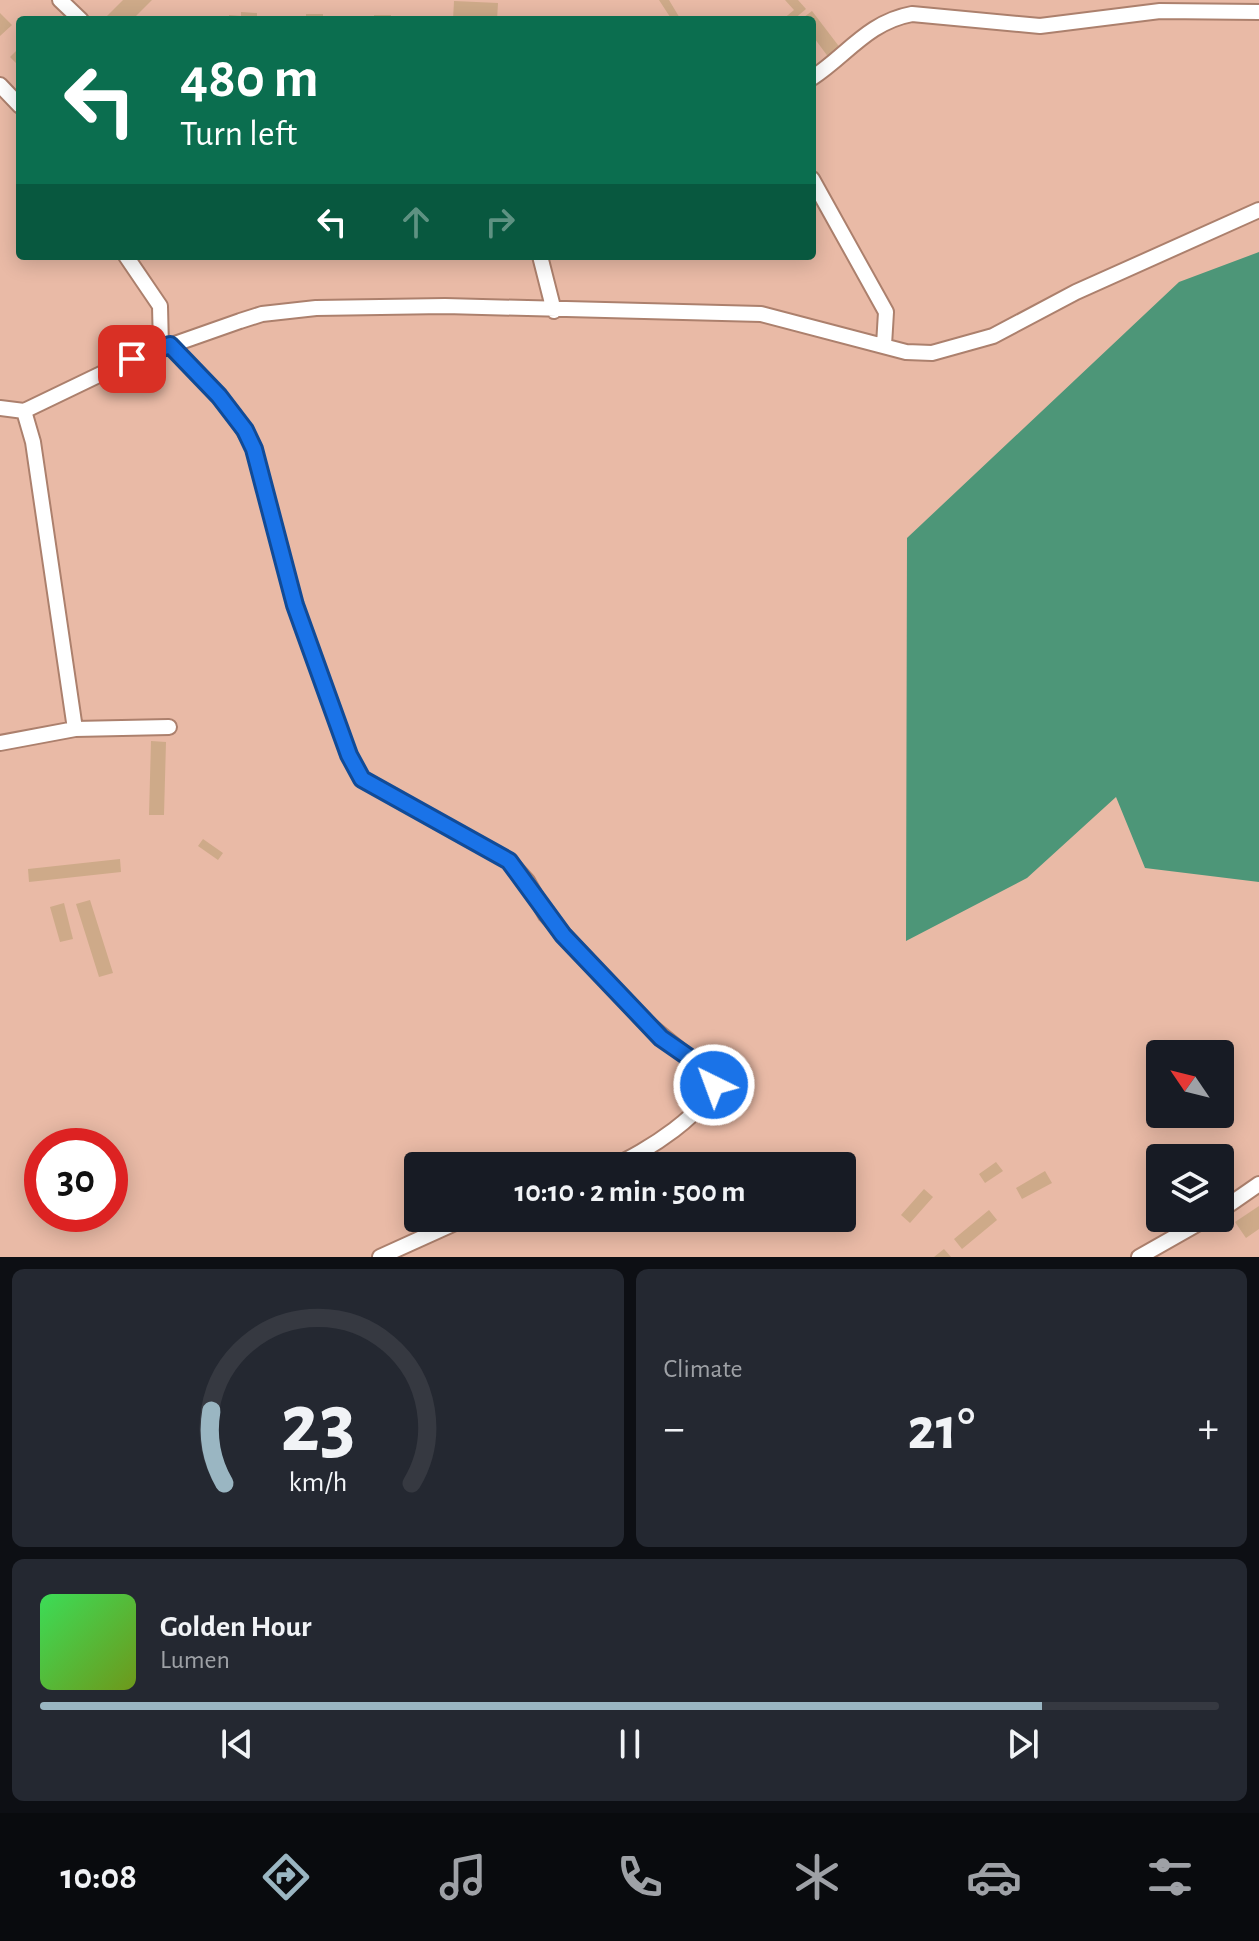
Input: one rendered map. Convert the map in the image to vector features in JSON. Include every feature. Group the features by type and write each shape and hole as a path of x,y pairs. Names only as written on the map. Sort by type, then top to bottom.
{"street":[{"path":"60,0 77,16"},
{"path":"816,75 836,62 847,46 870,30 894,17 912,14 1040,26 1160,11 1259,12"},
{"path":"0,85 16,102"},
{"path":"816,186 886,312 884,345"},
{"path":"0,408 24,411 74,384 165,347 262,314 295,310 445,306 761,314 906,352 932,353 982,340 1161,252 1259,210"},
{"path":"129,260 160,306 165,347 219,396 245,430 254,449 295,605 356,770 372,787 509,861 527,881 546,915 642,1019 714,1078 710,1094 678,1127 636,1152"},
{"path":"541,260 554,311"},
{"path":"24,411 33,442 75,729"},
{"path":"0,743 75,729 169,727"},
{"path":"1234,1201 1259,1184"},
{"path":"380,1257 435,1232"},
{"path":"1139,1257 1183,1232"}],"green space":[{"path":"1259,252 1259,882 1145,868 1116,797 1027,878 906,941 907,538 1179,282"}],"building":[{"path":"123,0 152,0 136,16 107,16"},
{"path":"659,0 669,0 679,16 669,16"},
{"path":"785,0 798,0 806,9 798,16 787,16 794,10"},
{"path":"454,1 498,3 497,16 453,16"},
{"path":"241,12 257,13 257,16 241,16"},
{"path":"0,13 12,25 0,36"},
{"path":"816,16 841,49 829,58 816,40"},
{"path":"151,741 166,742 164,815 149,815"},
{"path":"203,839 223,853 218,860 198,846"},
{"path":"120,859 121,872 29,882 28,869"},
{"path":"90,900 113,973 99,977 76,904"},
{"path":"64,903 73,939 60,942 50,907"},
{"path":"996,1162 1003,1171 985,1183 979,1174"},
{"path":"1045,1171 1052,1183 1022,1199 1016,1188"},
{"path":"924,1189 933,1197 910,1223 901,1215"},
{"path":"1259,1206 1259,1229 1246,1238 1235,1222"},
{"path":"989,1210 997,1220 962,1249 954,1239"},
{"path":"944,1249 951,1257 934,1257"}],"route":[{"path":"132,359 170,345 219,396 245,430 263,480 295,605 349,755 362,779 509,861 527,881 546,915 563,935 661,1038 710,1072 714,1085"}]}
